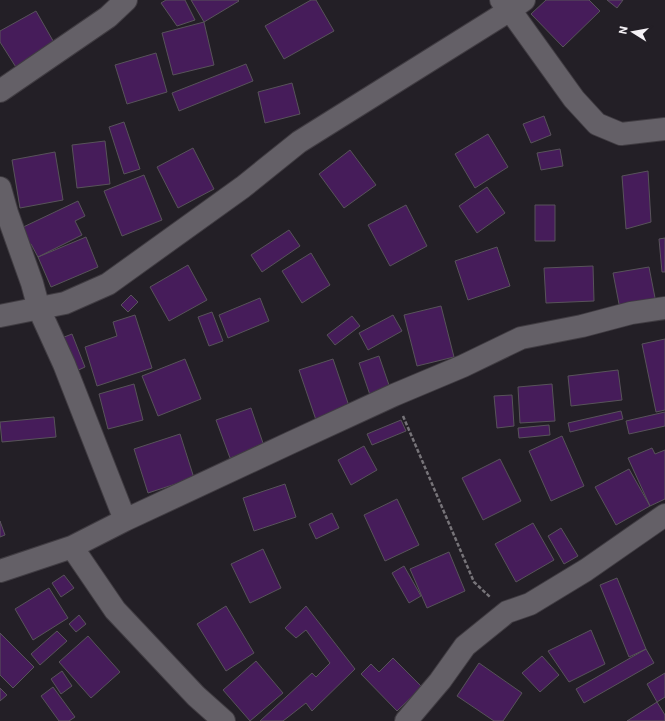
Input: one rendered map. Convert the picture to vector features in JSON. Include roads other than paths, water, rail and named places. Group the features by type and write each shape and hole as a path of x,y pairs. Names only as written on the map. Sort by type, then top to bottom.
{"street":[{"path":"0,91 108,17 121,2"},
{"path":"0,316 65,303 108,284 243,187 299,142 511,3 574,99 597,124 621,134 665,129"},
{"path":"0,188 7,213 32,283 39,309 64,364 125,520"},
{"path":"0,571 72,547 125,520 394,395 463,366 521,338 665,308"},
{"path":"406,721 440,681 465,646 507,612 530,604 586,570 665,515"},
{"path":"72,547 115,610 196,696 224,721"}]}
